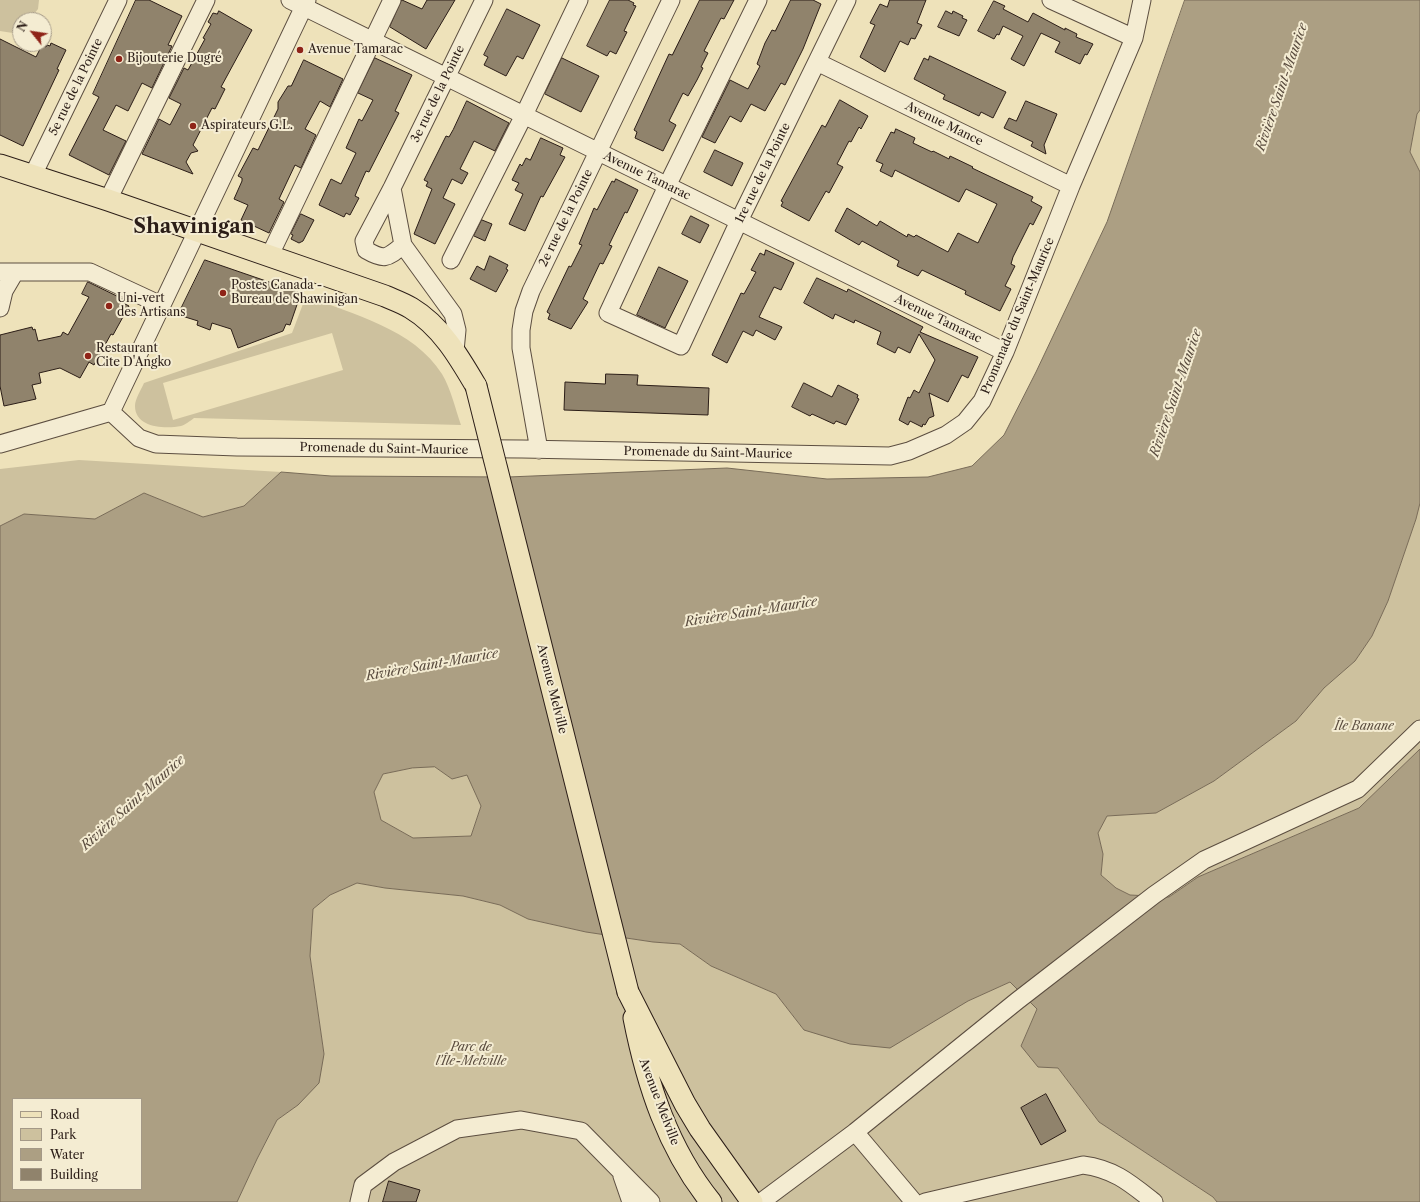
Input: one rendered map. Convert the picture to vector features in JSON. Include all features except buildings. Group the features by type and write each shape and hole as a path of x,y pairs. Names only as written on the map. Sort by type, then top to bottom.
{"main road":[{"name":"Avenue Melville","path":"0,165 108,200 385,296 411,308 428,322 455,351 476,386 628,992 643,1064 670,1137 698,1186 711,1202"},
{"name":"Avenue Melville","path":"628,992 685,1104 700,1129 752,1202"}],"street":[{"name":"5e rue de la Pointe","path":"33,175 118,0"},
{"path":"108,200 206,0"},
{"path":"269,257 392,0"},
{"name":"3e rue de la Pointe","path":"403,245 388,257 379,257 366,250 364,241 392,188 484,0"},
{"path":"451,260 524,115 579,0"},
{"name":"2e rue de la Pointe","path":"539,450 521,348 521,330 524,310 531,291 671,0"},
{"path":"667,186 758,0"},
{"name":"1re rue de la Pointe","path":"667,186 608,313 681,346 739,221 847,0"},
{"path":"1051,0 1134,38"},
{"name":"Promenade du Saint-Maurice","path":"111,412 139,438 156,444 243,447 890,456 909,450 946,435 965,422 982,401 1005,352 1134,38 1142,0"},
{"path":"0,444 111,412 300,2"},
{"name":"Avenue Tamarac","path":"300,2 372,40 1005,352"},
{"name":"Avenue Mance","path":"817,62 1072,186"},
{"path":"392,188 403,245 453,314 457,330 455,351"},
{"path":"0,308 7,273 90,272 161,305"},
{"path":"762,1202 855,1132 1017,1001 1154,895 1204,860 1358,789 1420,729"},
{"path":"359,1202 363,1185 394,1162 457,1129 521,1120 580,1131 651,1202"},
{"path":"855,1132 914,1202"},
{"path":"925,1202 1083,1165 1100,1167 1124,1178 1154,1202"},
{"path":"620,1171 631,1202"}],"green space":[{"path":"0,0 39,0 38,9 36,12 12,12 12,33 0,31"},
{"path":"1420,110 1420,172 1410,152 1417,113"},
{"path":"306,296 362,317 399,334 430,358 442,374 450,392 461,425 194,418 183,425 174,427 159,427 145,423 136,413 136,400 144,383 292,333","holes":["332,333 343,370 173,420 163,383"]},
{"path":"79,460 281,472 244,506 203,517 144,493 95,519 24,514 0,526 0,469"},
{"name":"Île Banane","path":"1420,503 1420,749 1359,808 1198,877 1169,897 1130,895 1116,888 1101,875 1103,854 1098,833 1107,816 1156,813 1214,781 1296,721 1324,688 1355,661 1372,636 1388,601"},
{"path":"435,767 452,779 467,774 481,806 471,836 413,838 381,820 374,792 383,774 412,768"},
{"name":"Parc de l'Île-Melville","path":"357,883 385,888 463,896 500,905 528,919 586,932 653,942 680,944 711,966 776,994 804,1030 968,1001 1010,982 1037,1009 1021,1046 1058,1068 1099,1122 1213,1197 1217,1202 237,1202 277,1120 298,1105 324,1054 310,956 313,909 330,895"}],"water":[{"name":"Rivière Saint-Maurice","path":"1185,0 1420,0 1420,110 1417,114 1410,152 1420,172 1420,503 1388,601 1372,636 1355,661 1324,688 1296,721 1214,781 1156,813 1107,816 1098,833 1103,854 1101,875 1116,888 1130,895 1169,897 1198,877 1359,808 1420,749 1420,1202 1217,1202 1213,1197 1099,1122 1058,1068 1038,1067 1021,1046 1037,1009 1010,982 968,1001 890,1048 850,1044 804,1030 776,994 711,966 680,944 653,942 586,932 528,919 500,905 463,896 385,888 357,883 330,895 313,909 310,956 324,1054 319,1083 298,1105 277,1120 237,1202 0,1202 0,526 24,514 95,519 144,493 203,517 244,506 281,472 331,476 508,477 727,468 827,479 928,477 972,466 1004,435 1036,372 1107,222","holes":["435,767 452,779 467,775 481,806 471,836 413,838 381,820 374,792 383,774 412,768"]}],"place":[{"name":"Avenue Tamarac","path":"300,50"},
{"name":"Bijouterie Dugré","path":"119,59"},
{"name":"Aspirateurs G.L.","path":"193,126"},
{"name":"Postes Canada - Bureau de Shawinigan","path":"223,293"},
{"name":"Uni-vert des Artisans","path":"109,306"},
{"name":"Restaurant Cite D'Angko","path":"88,356"}],"district":[{"name":"Shawinigan","path":"194,227"}]}
